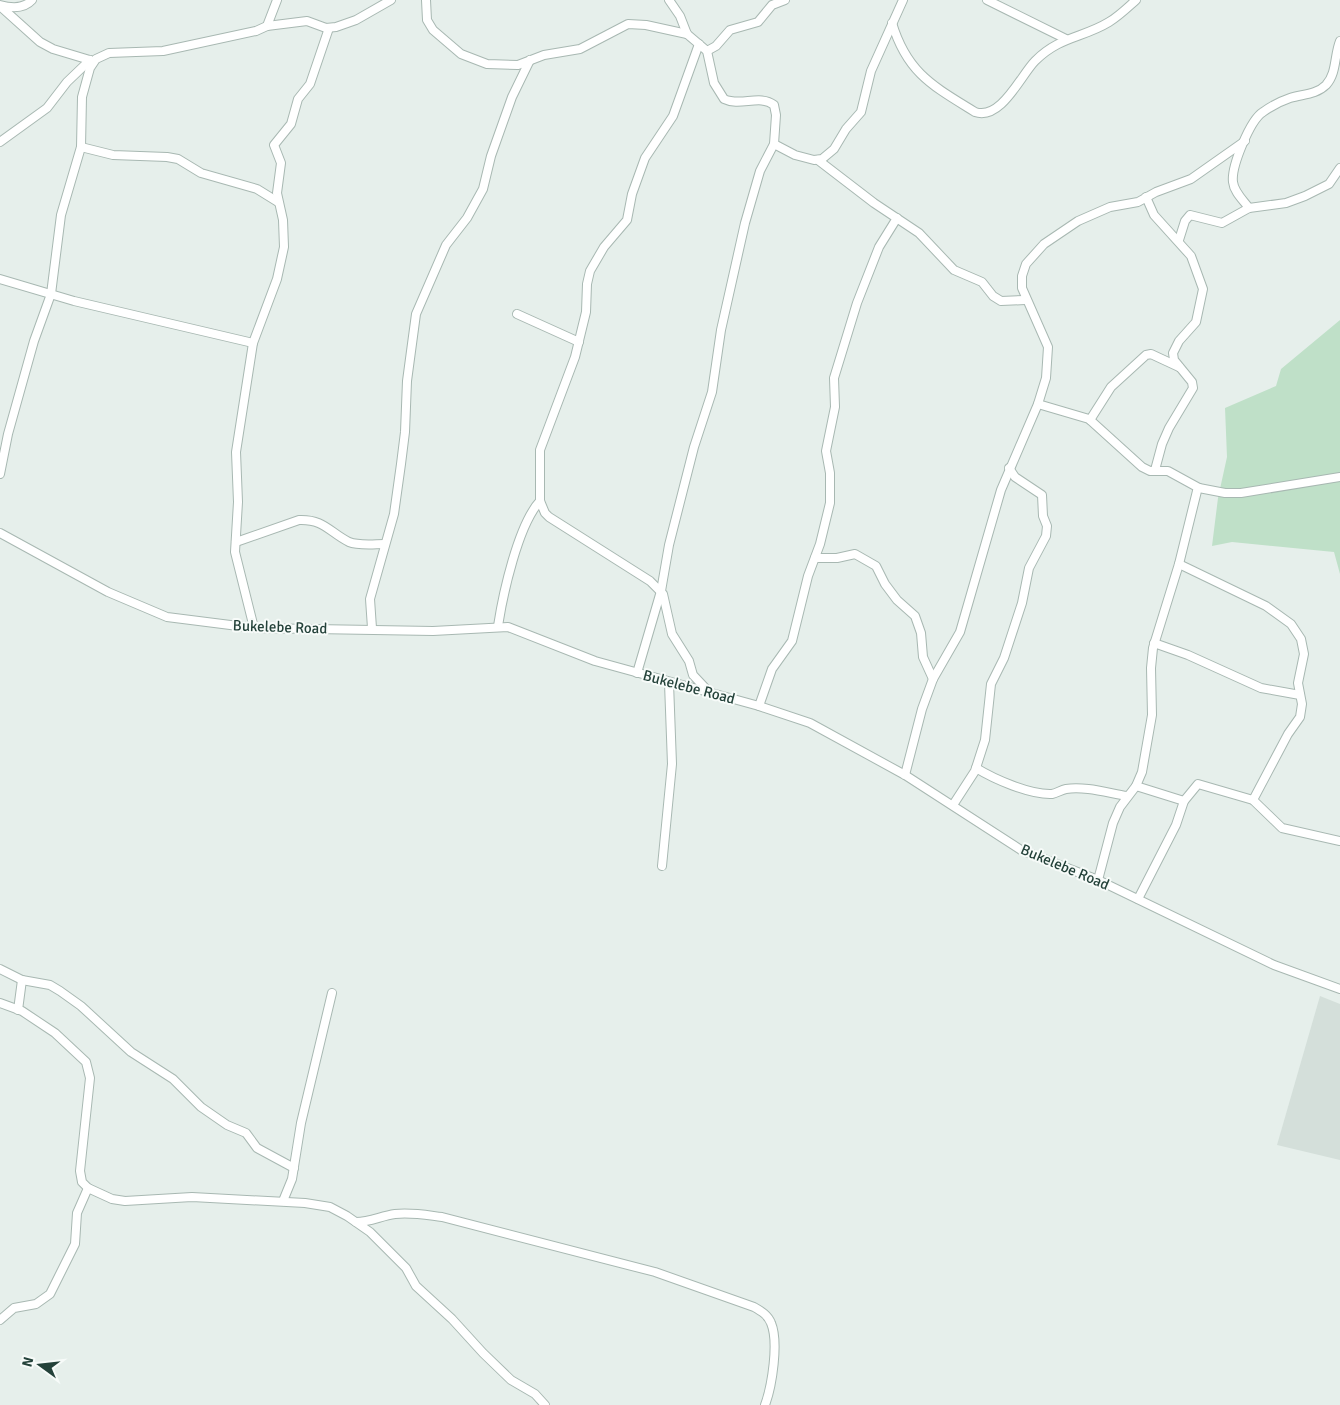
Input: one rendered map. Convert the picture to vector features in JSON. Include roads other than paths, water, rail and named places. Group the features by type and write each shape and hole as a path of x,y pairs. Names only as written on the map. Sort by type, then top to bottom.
{"street":[{"path":"0,6 13,8 24,6 32,0"},
{"path":"266,26 277,0"},
{"path":"0,142 47,108 67,82 92,61 109,52 163,51 239,35 266,26 307,22 329,28 356,20 392,0"},
{"path":"426,0 426,20 441,39 461,54 487,64 518,65 530,60 589,46 628,24 646,25 687,34 708,51 714,83 724,99 743,102 764,100 774,104 776,111 774,144 760,171 745,223 721,330 712,392 694,447 669,544 661,591 637,673"},
{"path":"669,0 680,16 687,34"},
{"path":"708,51 716,46 730,30 758,22 771,6 786,0"},
{"path":"818,160 834,149 846,128 861,112 871,71 903,0"},
{"path":"987,0 1066,39"},
{"path":"892,23 910,65 920,75 980,114 988,113 1017,88 1034,62 1066,39 1109,22 1136,0"},
{"path":"0,6 40,42 59,52 92,61"},
{"path":"254,628 236,559 238,502 236,452 253,343 277,279 284,247 283,220 278,202 277,184 281,163 274,143 291,124 298,99 310,84 329,28"},
{"path":"1249,208 1238,194 1233,182 1235,166 1245,141 1261,113 1287,99 1308,95 1324,87 1332,76 1340,41"},
{"path":"699,44 673,116 662,130 640,171 630,202 627,220 604,247 590,271 587,284 586,312 578,342 558,404 541,442 540,501 545,513 556,522 650,581 661,591 674,639 689,661 694,677 709,692"},
{"path":"372,628 370,599 394,514 404,443 407,381 416,314 446,245 467,218 483,189 491,156 512,98 530,60"},
{"path":"0,474 8,434 34,341 51,294 60,220 82,147 82,97 92,61"},
{"path":"905,775 922,709 933,679 962,625 995,509 1009,468 1038,404 1046,378 1048,350 1025,300 1022,288 1022,276 1030,257 1044,244 1090,214 1146,198 1191,179 1245,141"},
{"path":"774,144 795,155 818,160 925,237 954,270 982,282 996,298 1008,302 1025,300"},
{"path":"82,147 117,155 178,159 201,173 257,189 278,202"},
{"path":"1179,240 1186,218 1190,215 1222,224 1249,208 1293,202 1326,186 1340,168"},
{"path":"1146,198 1154,215 1192,256 1203,292 1196,322 1174,347 1173,357 1192,382 1193,388 1169,428 1162,444 1156,470"},
{"path":"759,706 772,670 792,641 808,576 831,501 830,473 826,451 835,407 834,378 857,304 879,247 897,218"},
{"path":"0,279 51,294 253,343"},
{"path":"517,314 578,342"},
{"path":"1090,420 1111,386 1146,355 1151,354 1179,367"},
{"path":"1038,404 1090,420 1142,467 1168,471 1199,488 1224,493 1241,493 1340,477"},
{"path":"953,805 976,768 985,740 991,684 1003,663 1022,603 1028,572 1043,544 1047,530 1042,495 1015,477 1009,468"},
{"path":"1098,880 1113,822 1127,796 1136,786 1146,755 1152,715 1151,668 1154,643 1178,564 1192,506 1199,488"},
{"path":"498,626 502,597 521,538 540,501"},
{"path":"236,542 299,520 308,519 321,523 349,542 385,544"},
{"name":"Bukelebe Road","path":"0,533 108,592 147,610 186,621 254,628 372,628 434,631 498,626 521,632 594,661 759,706 810,723 905,775 1021,850 1098,880 1274,965 1340,989"},
{"path":"815,558 837,558 856,554 876,566 885,584 897,600 915,616 921,633 923,657 933,679"},
{"path":"1178,564 1266,606 1291,624 1300,639 1304,654 1298,683 1301,712 1299,721 1288,734 1252,800"},
{"path":"1154,643 1188,655 1261,688 1300,695"},
{"path":"662,866 672,764 669,683"},
{"path":"976,768 992,777 1009,782 1022,789 1052,794 1066,789 1084,790 1127,796"},
{"path":"1138,899 1180,818 1184,801 1199,784 1252,800 1282,828 1340,841"},
{"path":"1136,786 1184,801"},
{"path":"0,968 22,980 50,985 60,991 80,1006 131,1052 173,1079 201,1107 227,1125 246,1133 257,1148 294,1168"},
{"path":"18,1010 22,980"},
{"path":"283,1201 294,1168 301,1123 332,993"},
{"path":"0,1003 18,1010 67,1042 86,1062 90,1078 80,1171 82,1182 88,1188 112,1199 124,1201 192,1196 252,1202 283,1201 330,1207 356,1222 406,1268 416,1286 452,1319 500,1371 515,1384 535,1394 545,1405"},
{"path":"0,1320 14,1308 36,1304 50,1294 75,1244 78,1229 77,1216 88,1188"},
{"path":"356,1222 372,1221 403,1214 442,1218 655,1272 754,1307 766,1315 773,1332 773,1364 765,1405"}]}
